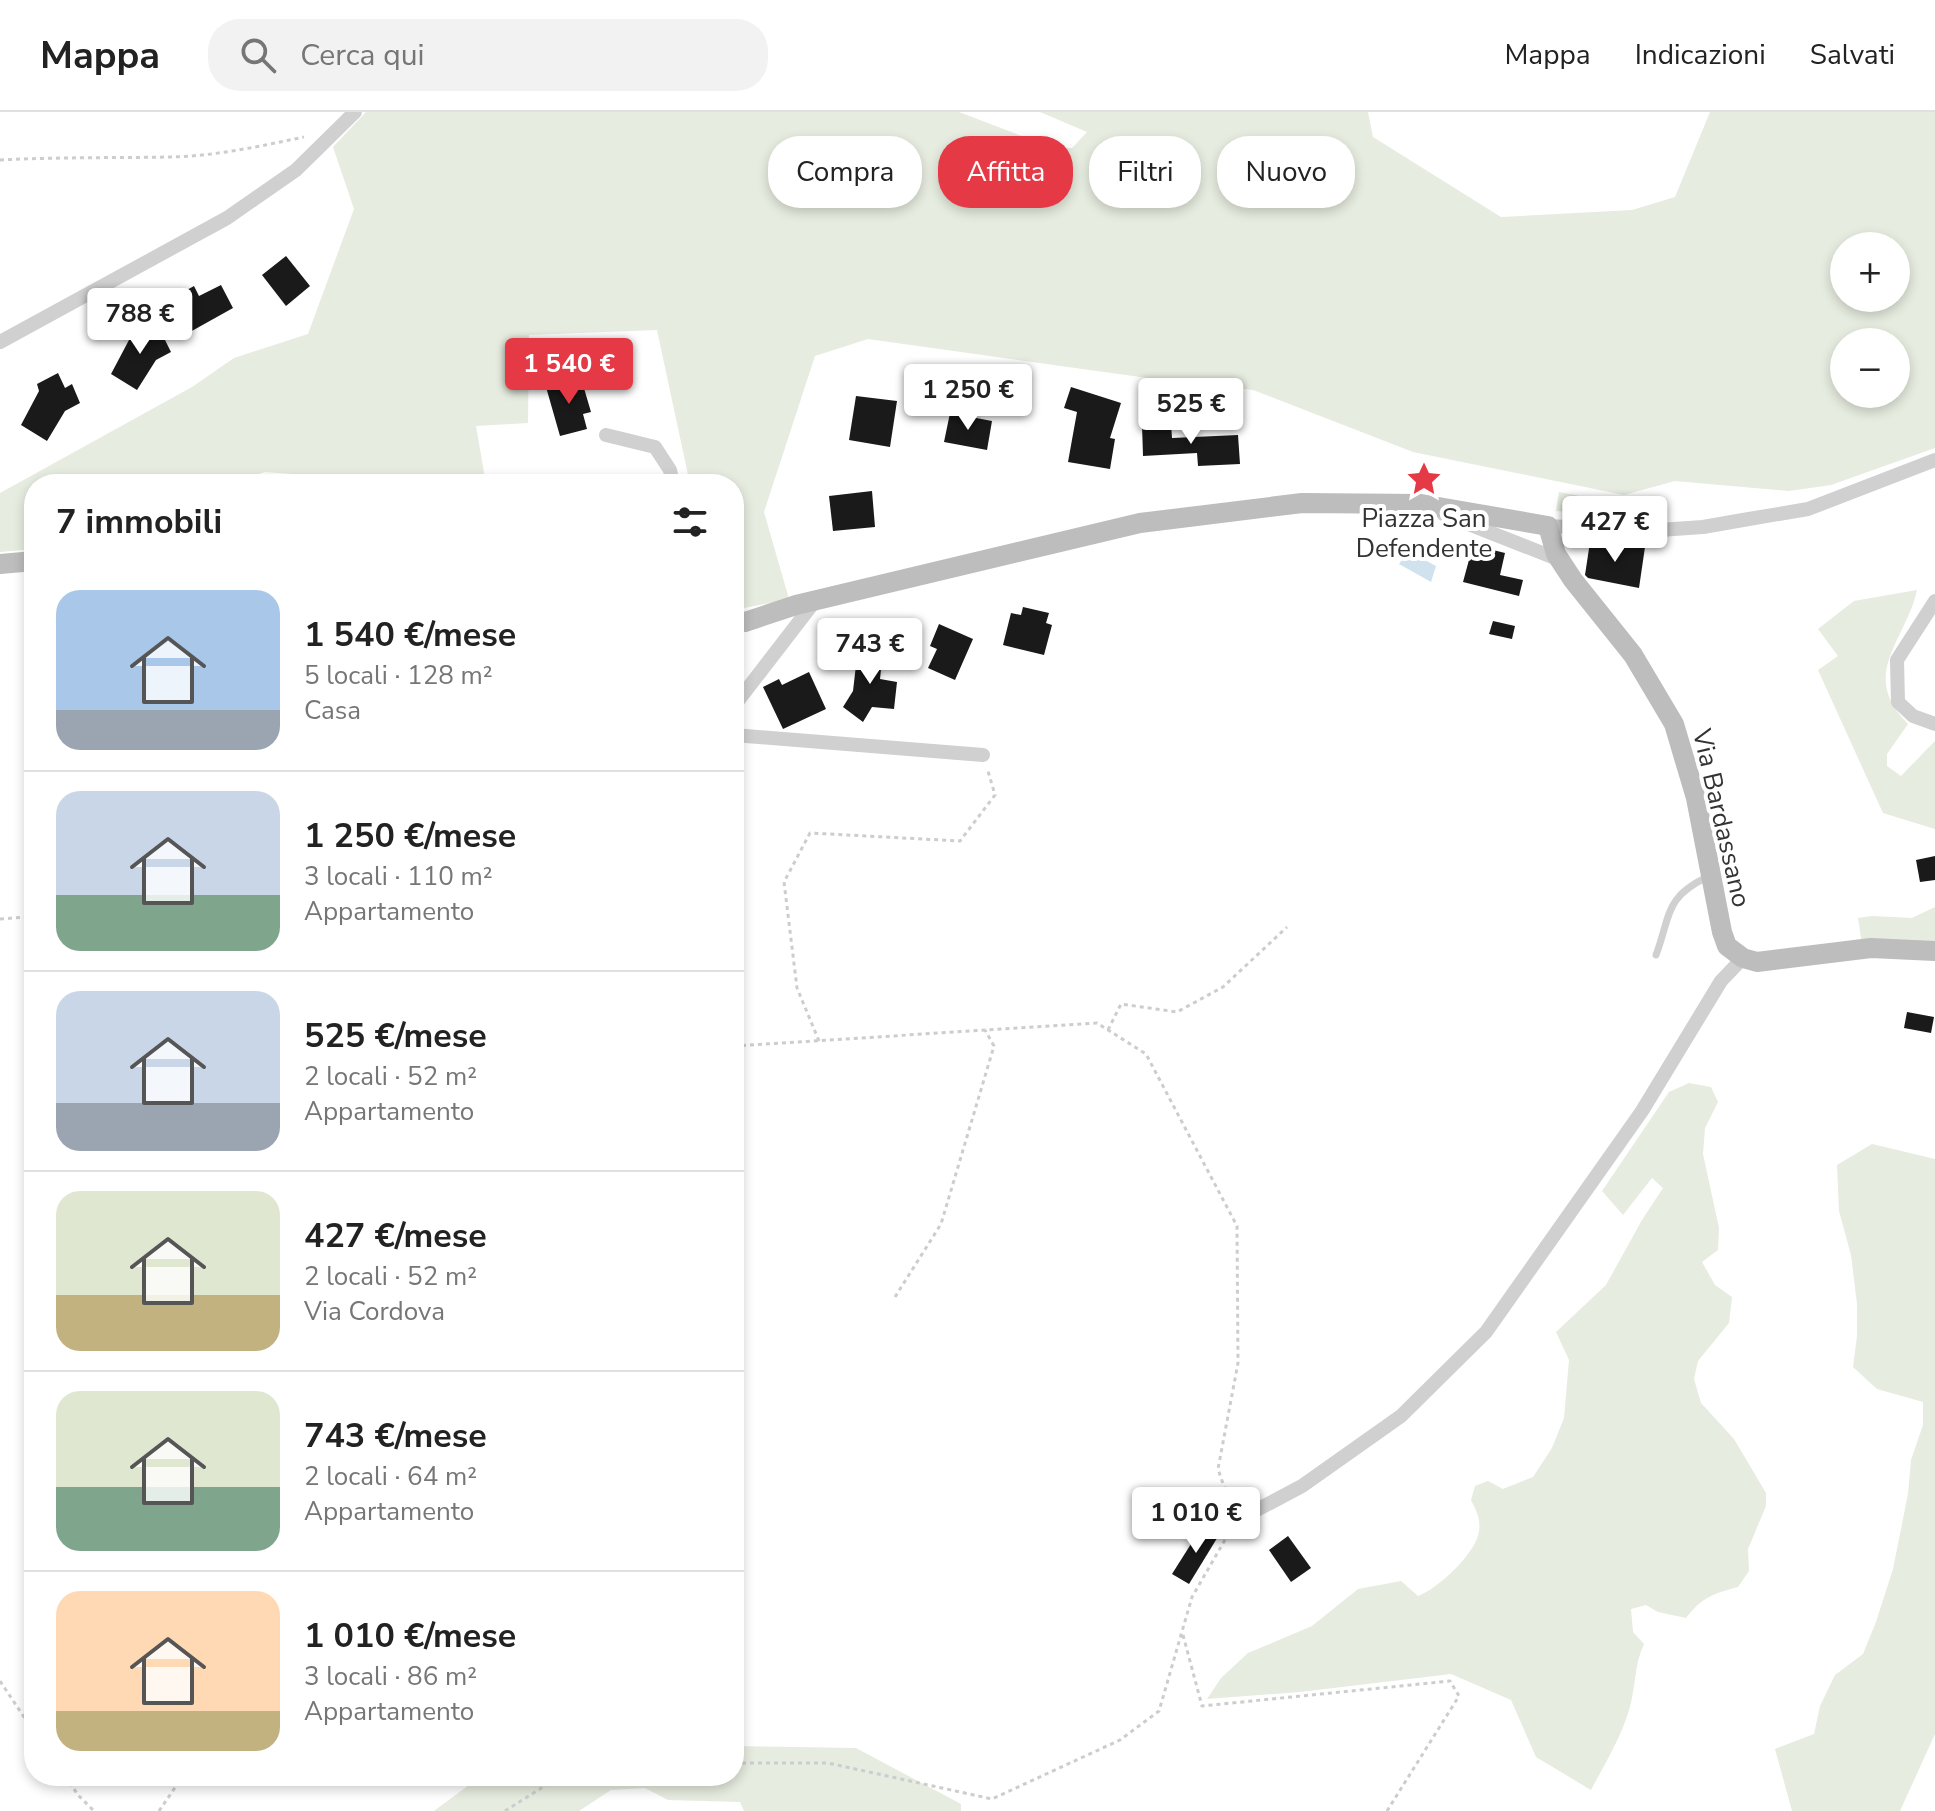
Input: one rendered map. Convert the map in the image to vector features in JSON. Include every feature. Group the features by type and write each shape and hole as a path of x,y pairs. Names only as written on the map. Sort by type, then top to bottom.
{"street":[{"path":"0,342 227,218 296,170 355,112"},
{"path":"606,435 655,447 671,474"},
{"path":"744,619 1140,523 1302,503 1421,504 1548,526 1645,531 1703,527 1808,509 1935,460"},
{"path":"1421,504 1560,560"},
{"name":"Via Bardassano","path":"1548,526 1560,560 1633,655 1674,724 1696,798 1709,876 1727,946 1743,958"},
{"path":"0,564 24,562"},
{"path":"744,693 815,601"},
{"path":"1935,601 1897,660 1898,702 1913,716 1935,724"},
{"path":"744,736 983,755"},
{"path":"1236,1521 1302,1486 1401,1416 1486,1332 1642,1111 1721,981 1743,958 1757,962 1786,961 1871,948 1935,951"}],"lane":[{"path":"1656,955 1668,911 1677,897 1689,886 1709,876"}],"path":[{"path":"0,160 173,157 253,148 336,131"},
{"path":"819,1041 797,988 784,882 810,833 960,841 995,795 983,755"},
{"path":"0,919 24,917"},
{"path":"1108,1030 1121,1004 1177,1012 1223,987 1287,927"},
{"path":"744,1045 1097,1023 1146,1054 1237,1226 1238,1363 1218,1469 1236,1521 1192,1597 1159,1711 1120,1740 992,1799 828,1763 744,1763"},
{"path":"895,1297 941,1224 994,1046 985,1030"},
{"path":"1182,1631 1202,1706 1450,1681 1459,1696 1387,1811"},
{"path":"0,1681 24,1717"},
{"path":"72,1786 94,1811"},
{"path":"159,1811 176,1786"},
{"path":"505,1811 545,1786"}],"shaded area":[{"path":"366,112 959,112 1022,136 938,136 938,208 1073,208 1073,147 1087,132 1040,112 1368,112 1373,137 1501,217 1632,210 1675,197 1710,112 1935,112 1935,448 1831,485 1789,491 1675,481 1624,495 1413,452 1253,390 868,339 815,356 764,512 789,599 744,608 744,474 688,474 657,330 529,335 528,423 476,426 484,474 34,474 192,387 234,358 308,334 354,209 333,147"},
{"path":"24,480 24,550 0,552 0,493"},
{"path":"1559,492 1615,503 1614,517 1556,511"},
{"path":"1917,590 1886,673 1887,689 1894,706 1908,724 1887,754 1887,766 1901,776 1935,741 1935,829 1883,813 1818,670 1838,656 1818,629 1854,601"},
{"path":"1935,907 1935,945 1862,944 1858,918 1912,918"},
{"path":"1689,1083 1711,1087 1718,1102 1705,1128 1703,1154 1719,1228 1718,1250 1702,1262 1715,1285 1732,1297 1729,1323 1698,1361 1694,1379 1701,1403 1734,1439 1766,1493 1766,1506 1748,1549 1749,1571 1738,1587 1709,1597 1686,1618 1658,1612 1646,1605 1631,1609 1633,1632 1644,1644 1626,1720 1591,1790 1536,1757 1511,1700 1451,1674 1300,1692 1207,1699 1221,1678 1248,1653 1312,1626 1358,1589 1401,1581 1418,1596 1436,1586 1464,1559 1477,1540 1478,1515 1471,1500 1475,1486 1488,1481 1503,1489 1533,1477 1552,1448 1564,1418 1569,1360 1556,1332 1606,1285 1663,1188 1652,1178 1623,1215 1602,1191 1669,1092"},
{"path":"1872,1144 1935,1159 1935,1734 1900,1811 1792,1811 1775,1749 1814,1734 1820,1706 1835,1675 1863,1654 1893,1569 1908,1494 1911,1460 1923,1425 1923,1402 1877,1389 1853,1367 1857,1304 1851,1255 1839,1211 1837,1165"},
{"path":"744,1746 856,1748 961,1804 961,1811 744,1811 740,1802 668,1800 645,1788 611,1790 579,1811 434,1811 468,1786 744,1786"}],"water":[{"path":"1412,546 1418,547 1421,558 1436,566 1431,582 1399,564"}],"building":[{"path":"286,256 310,286 286,306 262,275"},
{"path":"221,285 233,308 190,332 171,299 194,286 199,296"},
{"path":"149,322 155,337 162,334 171,352 156,360 137,390 111,374 129,340 127,333"},
{"path":"58,373 65,388 72,384 80,403 65,411 47,441 21,425 39,391 37,384"},
{"path":"581,378 591,412 583,414 587,429 560,436 546,387"},
{"path":"1071,387 1121,403 1110,438 1115,439 1110,469 1068,462 1077,412 1064,408"},
{"path":"856,396 897,401 890,447 849,440"},
{"path":"950,413 992,421 987,450 944,442"},
{"path":"1171,424 1172,438 1238,435 1240,464 1198,466 1197,453 1143,456 1142,425"},
{"path":"872,491 875,527 833,531 829,496"},
{"path":"1590,542 1645,547 1639,588 1588,578 1585,575"},
{"path":"1473,545 1505,553 1500,575 1523,580 1519,596 1463,582"},
{"path":"1023,607 1049,613 1046,623 1052,625 1044,655 1003,645 1011,613 1021,615"},
{"path":"1493,621 1515,626 1512,639 1489,634"},
{"path":"939,624 973,639 955,680 928,668 937,649 930,646"},
{"path":"858,648 883,650 880,679 897,682 894,709 872,707 863,722 843,707 853,691"},
{"path":"809,672 826,709 783,729 763,687 779,679 782,685"},
{"path":"1935,856 1935,880 1920,882 1916,860"},
{"path":"1907,1012 1934,1017 1931,1033 1904,1028"},
{"path":"1203,1525 1219,1535 1189,1584 1172,1574"},
{"path":"1288,1536 1311,1568 1291,1582 1269,1550"}],"place":[{"name":"Piazza San Defendente","path":"1424,479"}]}
